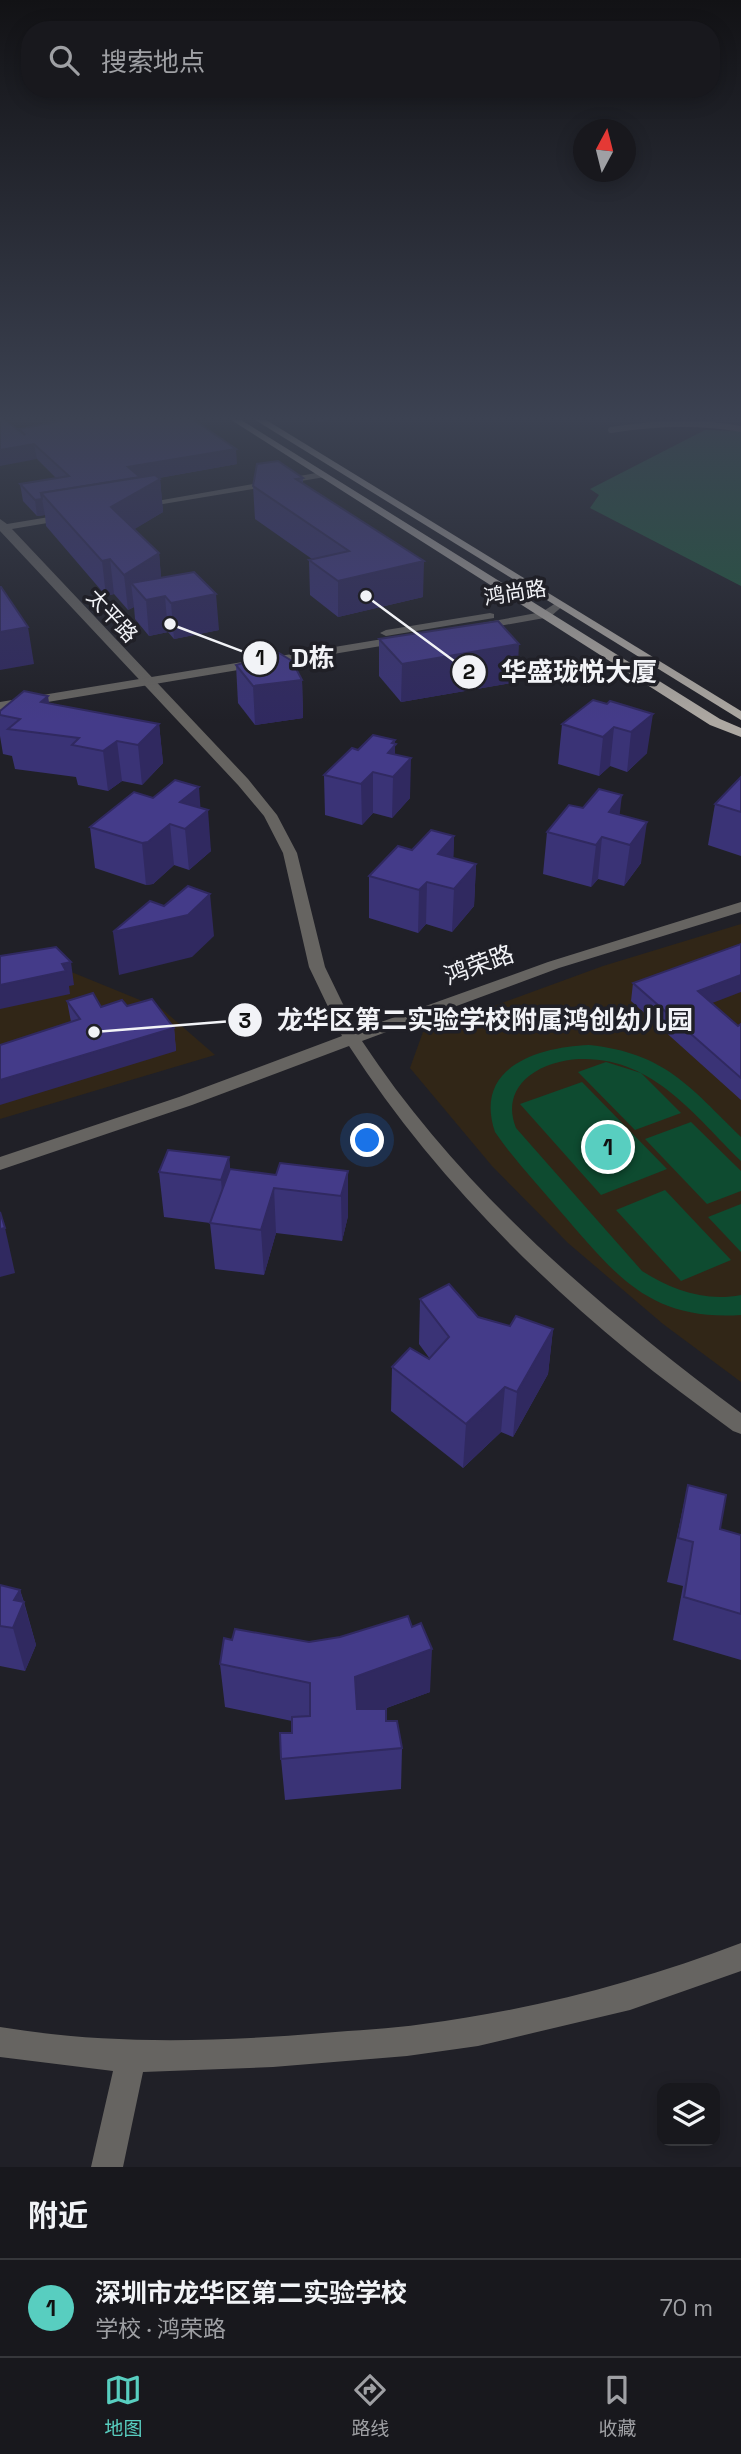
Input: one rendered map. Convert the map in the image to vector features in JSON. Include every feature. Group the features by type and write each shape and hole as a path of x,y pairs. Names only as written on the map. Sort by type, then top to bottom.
{"main road":[{"path":"393,519 716,722 741,733"},
{"path":"421,519 741,716"}],"street":[{"path":"2,526 51,519"},
{"name":"太平路","path":"2,526 257,798 281,834 296,873 317,967 352,1040 378,1078 460,1178 538,1259 635,1345 741,1425"},
{"name":"鸿尚路","path":"0,706 559,604"},
{"name":"鸿尚路","path":"0,697 143,678 546,615 559,604"},
{"name":"鸿荣路","path":"0,1164 175,1107 546,967 741,907"},
{"path":"0,2042 42,2051 170,2059 437,2038 570,2013 697,1975 741,1957"},
{"path":"107,2167 131,2056"}],"shaded area":[{"path":"741,924 741,1382 663,1324 568,1243 492,1166 410,1068 423,1032 603,966"},
{"path":"42,960 162,1009 215,1055 0,1119 0,968"}],"green space":[{"path":"612,519 741,519 741,586"},
{"path":"589,1045 638,1056 674,1075 741,1137 741,1161 670,1092 628,1067 605,1061 566,1061 534,1072 523,1081 515,1093 512,1113 516,1128 642,1271 689,1293 715,1297 741,1295 741,1315 709,1315 681,1310 636,1289 598,1255 495,1132 491,1110 493,1091 502,1076 531,1056 550,1050"},
{"path":"606,1062 641,1073 681,1113 635,1130 578,1072"},
{"path":"582,1082 667,1169 601,1195 520,1104"},
{"path":"691,1122 741,1171 741,1191 707,1204 645,1139"},
{"path":"665,1190 731,1260 681,1281 616,1210"},
{"path":"741,1204 741,1252 708,1217"}],"building":[{"path":"64,519 124,519 159,553 124,575 110,559 102,561"},
{"path":"302,519 359,519 424,561 338,581 309,560 349,551"},
{"path":"194,572 216,594 171,603 165,596 146,600 131,583"},
{"path":"1,587 28,627 0,632"},
{"path":"498,621 519,644 402,664 379,639"},
{"path":"279,653 292,661 302,680 253,686 236,665"},
{"path":"24,691 48,696 41,702 159,724 138,745 117,741 103,751 72,745 79,738 8,729 20,719 0,715 0,711"},
{"path":"593,700 607,704 610,701 653,714 631,732 614,727 603,737 562,724"},
{"path":"373,735 395,740 392,743 396,744 388,753 411,758 393,777 373,772 361,784 324,775 352,748 358,750"},
{"path":"741,777 741,812 715,804"},
{"path":"175,780 199,787 180,802 208,810 185,829 170,824 148,842 142,843 90,827 134,792 153,798"},
{"path":"599,789 622,795 609,812 647,822 630,845 602,837 596,845 547,832 569,805 583,808"},
{"path":"431,830 454,836 438,854 476,864 454,889 427,882 419,890 369,876 398,846 412,850"},
{"path":"188,886 210,894 188,915 113,932 150,901 164,906"},
{"path":"741,944 741,975 698,991 738,1026 741,1024 741,1078 633,983"},
{"path":"56,947 71,962 62,964 66,971 0,985 0,956"},
{"path":"93,993 101,1007 122,1000 127,1006 152,999 174,1028 0,1080 0,1045 80,1019 67,1001"},
{"path":"168,1150 229,1157 221,1180 159,1172"},
{"path":"280,1163 348,1171 341,1196 274,1188 261,1230 210,1223 230,1169 276,1175"},
{"path":"0,1212 5,1228 0,1229"},
{"path":"449,1284 478,1317 510,1326 516,1316 553,1329 517,1392 505,1387 466,1424 392,1367 410,1348 429,1359 449,1337 420,1299"},
{"path":"688,1485 726,1495 720,1529 741,1535 741,1614 684,1597 693,1542 678,1538"},
{"path":"0,1585 20,1590 14,1600 24,1602 13,1628 0,1626"},
{"path":"408,1616 412,1627 421,1623 432,1649 355,1677 357,1709 386,1709 386,1721 397,1721 402,1748 281,1759 280,1733 292,1733 292,1717 310,1716 310,1683 220,1664 224,1638 232,1640 235,1629 309,1642 340,1637"}],"place":[{"name":"华盛珑悦大厦","path":"366,596"},
{"name":"D栋","path":"170,624"},
{"name":"龙华区第二实验学校附属鸿创幼儿园","path":"94,1032"},
{"name":"深圳市龙华区第二实验学校","path":"608,1147"}]}
